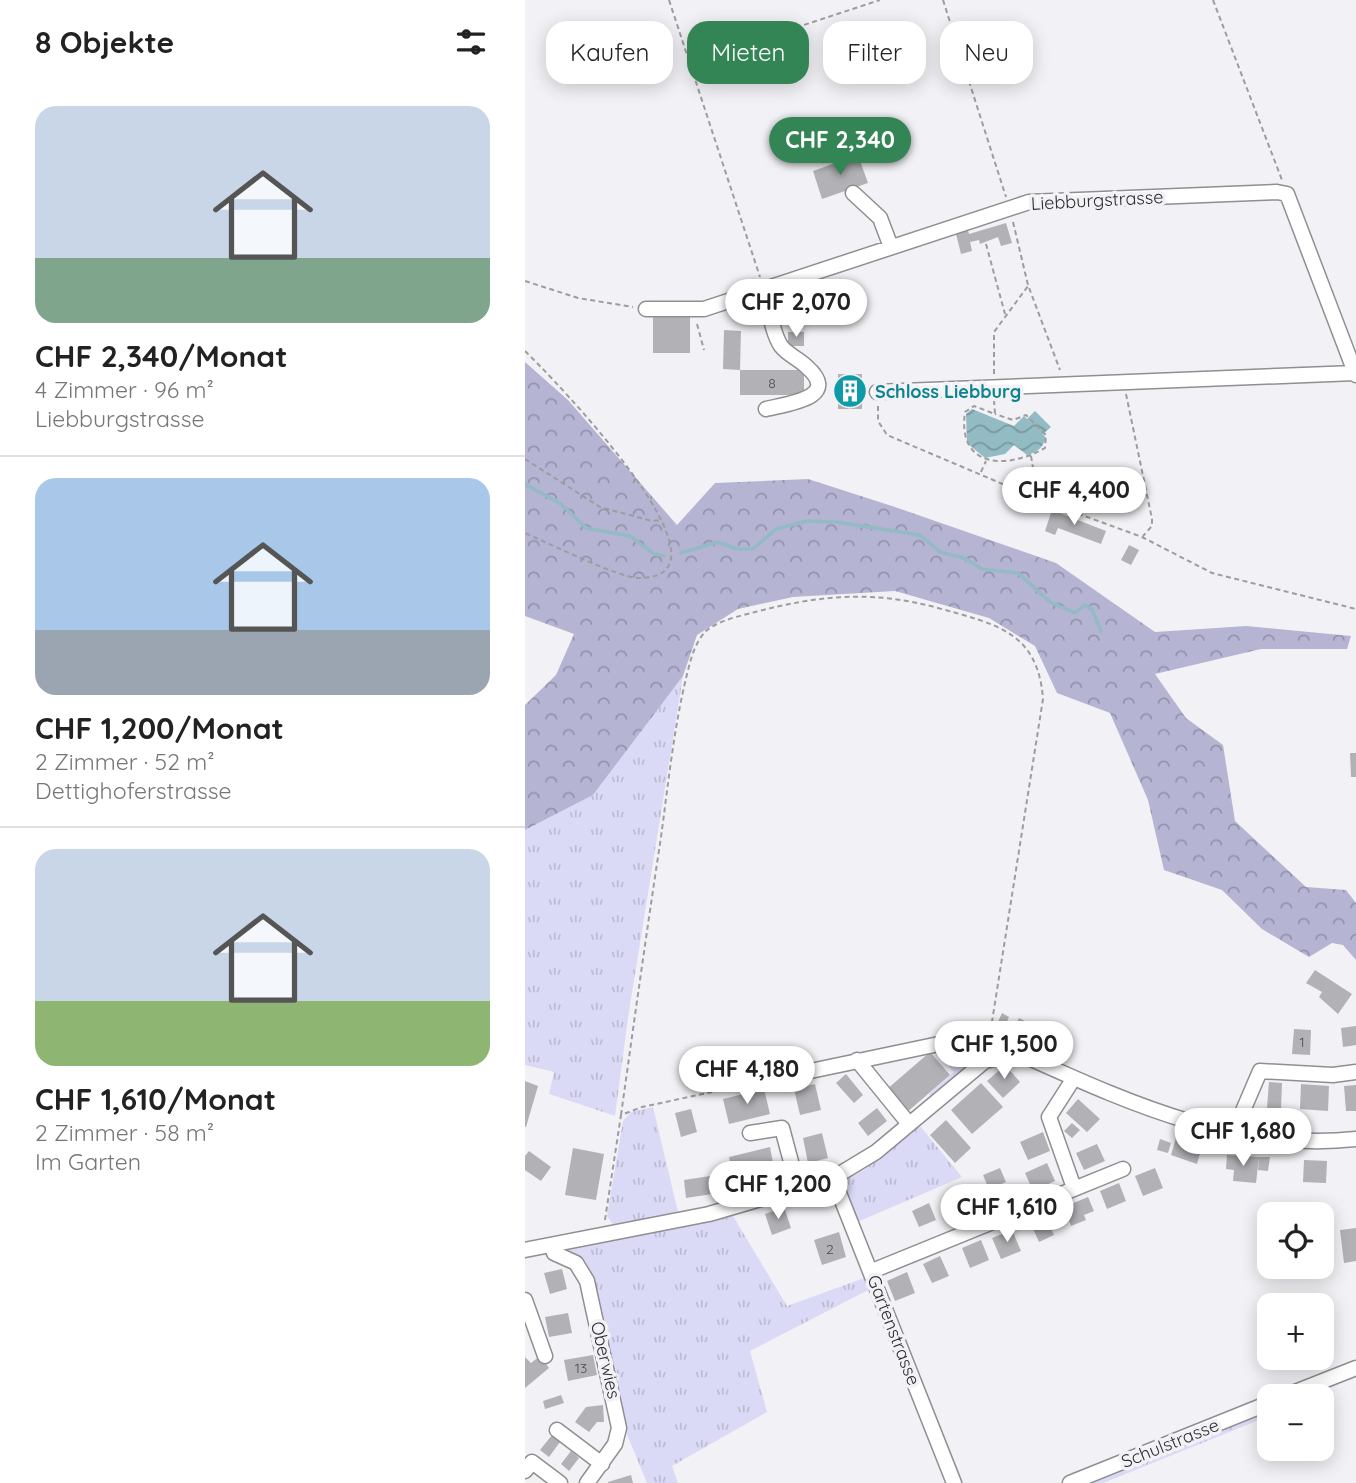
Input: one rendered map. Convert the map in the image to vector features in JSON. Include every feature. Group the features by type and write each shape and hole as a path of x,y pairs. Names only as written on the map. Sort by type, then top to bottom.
{"street":[{"name":"Liebburgstrasse","path":"646,309 693,311 1009,207 1056,201 1277,192 1287,194"},
{"path":"853,193 880,218 891,247"},
{"path":"877,392 1356,374 1287,194"},
{"path":"764,288 781,345 815,374 817,384 817,389 807,399 766,409"},
{"path":"801,1073 961,1037 977,1036 988,1039 998,1056"},
{"path":"525,1250 709,1214 832,1178 867,1158 985,1061 998,1056 1015,1055 1028,1058 1173,1119 1227,1133 1305,1141 1356,1139"},
{"path":"857,1060 909,1125"},
{"path":"1227,1133 1260,1071 1356,1072"},
{"path":"1074,1078 1050,1112 1049,1122 1074,1188"},
{"path":"750,1133 782,1128 797,1188"},
{"path":"871,1272 1123,1169"},
{"name":"Gartenstrasse","path":"832,1178 954,1483"},
{"name":"Oberwies","path":"552,1245 554,1253 576,1263 587,1281 605,1352 619,1428 615,1444 587,1483"},
{"path":"525,1300 545,1356"},
{"path":"1315,1384 1356,1368"},
{"name":"Schulstrasse","path":"1070,1483 1257,1408"},
{"path":"557,1430 602,1464"},
{"path":"525,1471 532,1462 560,1483"}],"path":[{"path":"669,0 687,56"},
{"path":"809,23 880,0"},
{"path":"943,0 1009,207 1028,285 1065,384"},
{"path":"1213,0 1287,194"},
{"path":"696,84 764,288"},
{"path":"986,244 1005,315"},
{"path":"525,281 578,298 646,309"},
{"path":"995,414 993,332 1028,285"},
{"path":"693,311 704,350"},
{"path":"525,351 560,383 599,431 662,520 673,547 671,562 661,573 652,577 636,578 525,533"},
{"path":"1123,382 1152,519 1152,526 1142,537"},
{"path":"877,392 878,421 887,435 1038,499 1142,537 1212,573 1356,609"},
{"path":"974,406 995,414 1013,420 1026,415 1046,435 1045,448 1031,456 1015,460 986,459 967,446 965,412 974,406"},
{"path":"1031,456 1038,499"},
{"path":"525,459 600,507 652,521 662,520"},
{"path":"981,473 986,459"},
{"path":"604,1235 670,773 692,657 702,636 720,623 801,600 848,596 896,598 953,612 1004,629 1017,636 1030,651 1039,669 1042,709 988,1039"},
{"path":"621,1115 642,1107 801,1073"}],"green space":[{"path":"525,362 568,400 677,525 715,483 808,479 1056,563 1155,632 1246,626 1351,636 1347,649 1261,649 1155,674 1186,718 1223,745 1235,821 1306,887 1346,890 1356,903 1356,960 1343,945 1332,943 1309,957 1262,929 1222,890 1164,870 1148,800 1110,713 1057,693 1035,646 989,618 895,591 793,597 738,609 697,635 683,676 593,795 525,830 525,705 556,675 574,634 525,616"},
{"path":"683,676 628,1018 615,1116 549,1094 554,1072 525,1065 525,830 593,795"},
{"path":"962,1040 982,1043 983,1054 932,1098 929,1094 954,1072 932,1046"},
{"path":"653,1107 679,1216 615,1228 607,1216 623,1121 631,1112"},
{"path":"920,1126 962,1177 855,1223 844,1181 864,1170"},
{"path":"733,1216 787,1306 867,1277 872,1288 750,1351 767,1412 672,1466 678,1483 647,1483 623,1425 590,1282 563,1251"},
{"path":"1257,1411 1257,1421 1103,1483 1078,1483"}],"water":[{"path":"972,409 1014,426 1024,416 1027,419 1035,411 1051,427 1043,434 1046,438 1034,453 1027,455 1014,445 1005,454 985,458 967,443 966,414"}],"building":[{"path":"858,155 868,183 822,199 813,171"},
{"path":"1006,223 1012,243 1001,246 998,237 980,244 979,240 970,242 972,251 961,254 956,234 968,230 969,234"},
{"path":"653,315 690,315 690,353 653,353"},
{"path":"724,330 741,331 740,370 723,369"},
{"path":"788,332 804,332 804,346 788,346"},
{"path":"740,370 804,370 804,395 740,395"},
{"name":"Schloss Liebburg","path":"838,374 862,374 862,409 838,409"},
{"path":"1052,510 1106,531 1101,544 1058,528 1055,535 1045,531"},
{"path":"1129,545 1139,550 1131,565 1121,560"},
{"path":"1350,753 1356,753 1356,777 1351,777"},
{"path":"1315,970 1352,994 1338,1014 1319,997 1322,992 1306,983"},
{"path":"1002,1013 1009,1017 1004,1028 997,1024"},
{"path":"1019,1018 1033,1025 1026,1039 1012,1032"},
{"path":"1356,1026 1356,1045 1343,1047 1341,1028"},
{"path":"1294,1029 1311,1030 1310,1055 1292,1054"},
{"path":"930,1052 950,1075 906,1113 886,1090"},
{"path":"1005,1065 1020,1082 1003,1098 987,1081"},
{"path":"846,1074 863,1095 854,1103 836,1083"},
{"path":"525,1081 538,1086 526,1127 525,1127"},
{"path":"1269,1082 1282,1083 1281,1109 1267,1108"},
{"path":"981,1083 1003,1107 972,1134 951,1110"},
{"path":"815,1084 821,1110 800,1115 794,1089"},
{"path":"1301,1084 1329,1086 1328,1111 1300,1109"},
{"path":"1356,1085 1356,1111 1346,1111 1344,1086"},
{"path":"764,1089 770,1114 729,1124 723,1099"},
{"path":"1078,1099 1100,1119 1087,1132 1066,1113"},
{"path":"877,1108 887,1121 868,1136 858,1123"},
{"path":"691,1109 697,1132 681,1137 675,1113"},
{"path":"946,1120 971,1148 955,1163 930,1135"},
{"path":"1072,1123 1080,1130 1072,1138 1064,1131"},
{"path":"1043,1132 1050,1151 1028,1160 1020,1142"},
{"path":"822,1133 828,1158 808,1163 803,1138"},
{"path":"1176,1138 1202,1146 1197,1164 1171,1155"},
{"path":"1160,1139 1171,1143 1168,1153 1157,1150"},
{"path":"1097,1144 1105,1161 1084,1170 1076,1153"},
{"path":"770,1147 775,1173 734,1182 729,1157"},
{"path":"573,1148 604,1154 596,1200 565,1195"},
{"path":"529,1151 551,1167 541,1181 525,1170 525,1156"},
{"path":"1227,1155 1259,1157 1256,1183 1233,1181 1234,1170 1226,1169"},
{"path":"1259,1157 1270,1157 1268,1171 1258,1170"},
{"path":"1304,1160 1327,1161 1326,1183 1303,1182"},
{"path":"1047,1163 1055,1181 1033,1191 1025,1173"},
{"path":"1000,1168 1006,1182 989,1189 983,1175"},
{"path":"1155,1168 1163,1188 1143,1196 1135,1176"},
{"path":"710,1176 712,1194 686,1198 684,1180"},
{"path":"1119,1183 1126,1201 1107,1209 1100,1191"},
{"path":"966,1191 974,1212 962,1216 954,1196"},
{"path":"1088,1197 1094,1211 1084,1215 1086,1220 1071,1226 1064,1207"},
{"path":"929,1203 936,1220 919,1227 912,1211"},
{"path":"784,1207 791,1228 772,1235 765,1214"},
{"path":"1046,1217 1054,1235 1039,1242 1031,1224"},
{"path":"1356,1228 1356,1261 1344,1263 1340,1230"},
{"path":"1012,1230 1021,1251 1001,1259 992,1238"},
{"path":"839,1232 846,1257 822,1265 814,1240"},
{"path":"981,1240 989,1260 970,1268 962,1248"},
{"path":"940,1256 949,1276 932,1283 923,1264"},
{"path":"562,1269 567,1289 550,1294 544,1273"},
{"path":"907,1272 915,1293 895,1301 887,1281"},
{"path":"568,1313 572,1333 549,1337 545,1317"},
{"path":"593,1355 597,1375 568,1381 564,1360"},
{"path":"540,1356 549,1368 525,1388 525,1357 531,1363"},
{"path":"561,1395 564,1403 545,1409 543,1401"},
{"path":"603,1405 604,1422 597,1422 589,1432 575,1422 586,1407"},
{"path":"552,1435 560,1442 549,1457 540,1450"},
{"path":"571,1451 579,1458 569,1471 561,1464"},
{"path":"631,1475 633,1483 608,1483 608,1482"}],"waterway":[{"path":"525,484 561,504 586,528 630,536 654,554 664,556"},
{"path":"681,553 718,542 737,549 753,549 776,529 807,521 836,522 920,535 940,552 964,558 982,569 1018,573 1050,602 1075,613 1085,605 1092,609 1101,631"}],"place":[{"name":"Schloss Liebburg","path":"850,391"}]}
